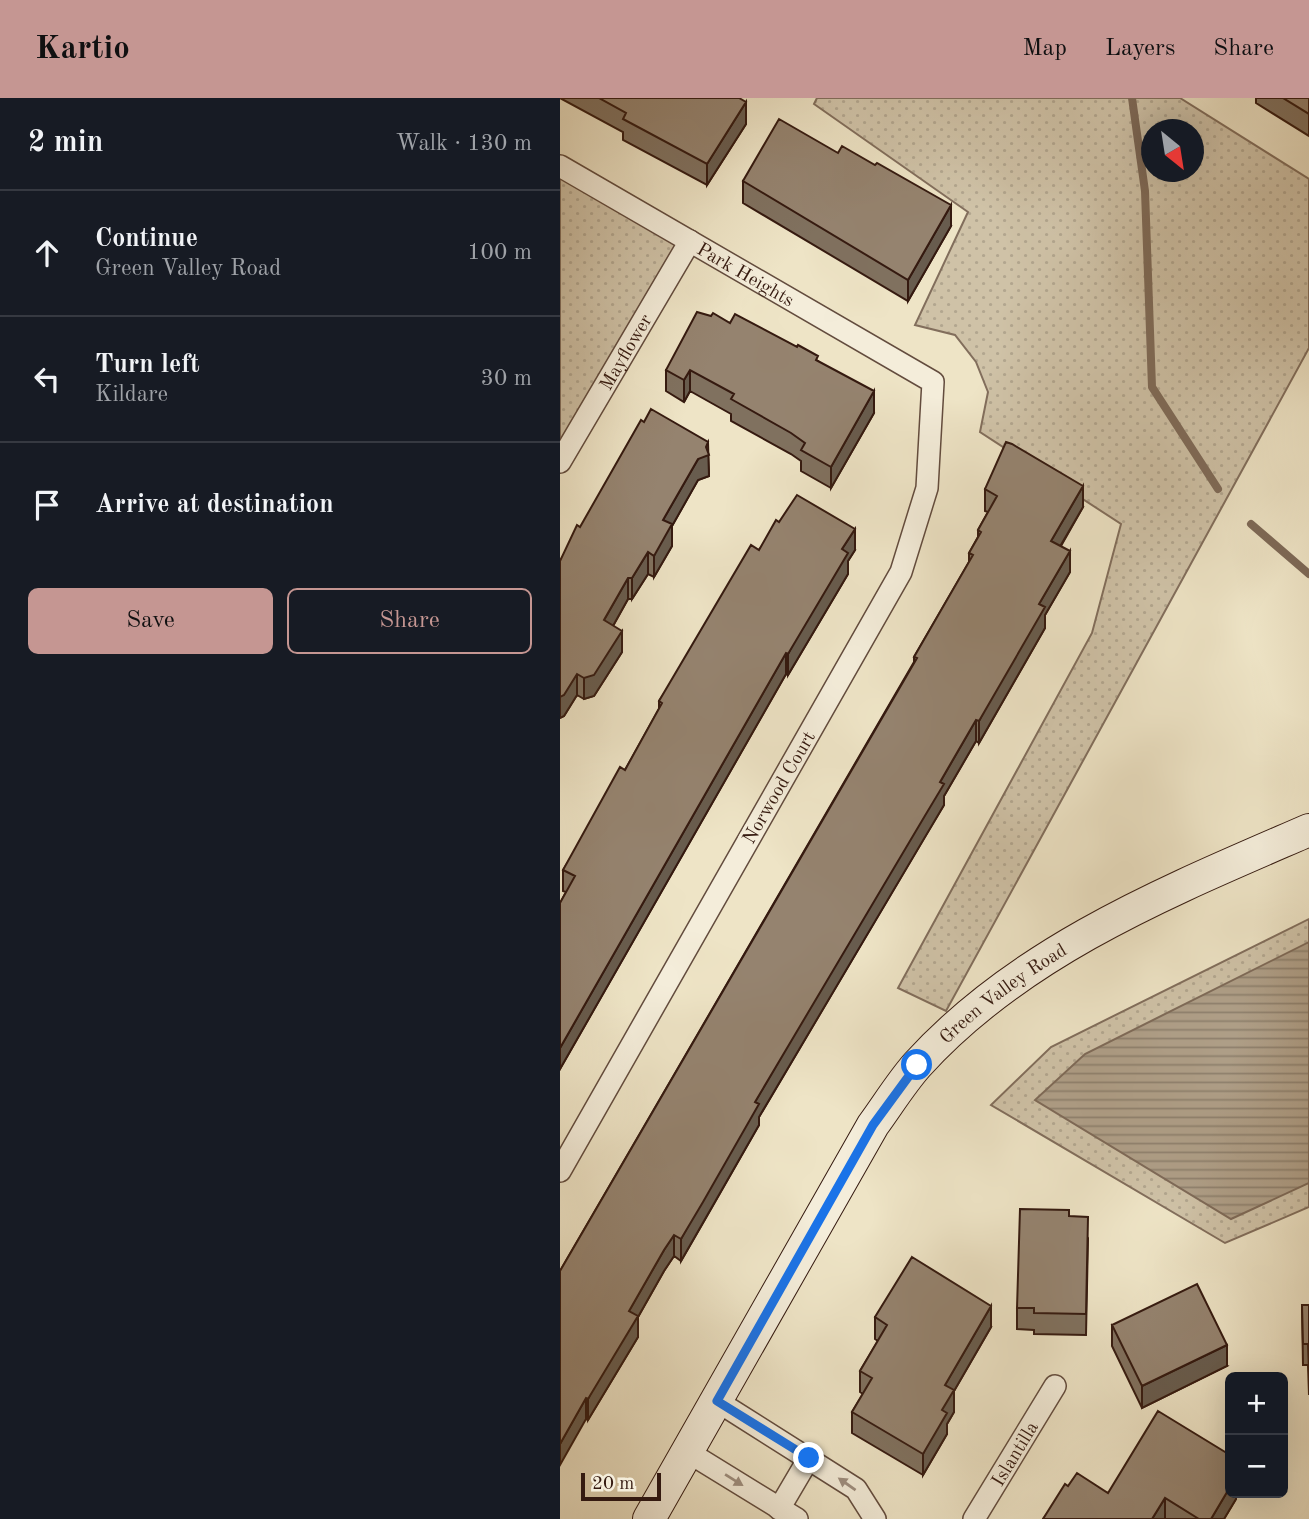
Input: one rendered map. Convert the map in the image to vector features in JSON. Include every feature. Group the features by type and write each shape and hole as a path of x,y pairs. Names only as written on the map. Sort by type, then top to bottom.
{"street":[{"name":"Park Heights","path":"560,166 933,382"},
{"name":"Mayflower","path":"560,462 690,241"},
{"name":"Norwood Court","path":"560,1171 901,572 927,488 933,382"},
{"name":"Green Valley Road","path":"649,1519 873,1125 917,1065 989,999 1072,942 1199,878 1309,830"},
{"name":"Islantilla","path":"974,1519 1055,1386"},
{"path":"717,1401 856,1489 875,1519"},
{"path":"688,1452 788,1514 809,1458"}],"shaded area":[{"path":"817,98 1180,98 1309,179 1309,348 946,1011 898,988 1092,633 1121,524 980,432 988,392 976,362 955,335 915,325 968,212 814,104"},
{"path":"560,167 690,241 560,462"},
{"path":"1309,919 1309,1207 1225,1243 991,1105 1051,1047"},
{"path":"1309,942 1309,1183 1231,1219 1035,1100 1085,1054"}],"building":[{"path":"599,98 739,98 746,102 707,164 623,119 626,113"},
{"path":"1283,98 1309,98 1309,114"},
{"path":"779,119 838,153 842,146 875,165 877,163 951,205 908,280 743,181"},
{"path":"697,312 711,316 713,313 730,323 735,314 818,356 816,360 874,391 831,467 801,450 805,443 791,433 731,399 734,394 690,370 684,380 666,370"},
{"path":"651,409 708,442 706,447 709,455 698,459 663,520 672,524 654,556 648,552 632,578 628,578 604,620 622,631 594,675 584,678 577,674 560,697 560,561 577,525 580,527 641,420 644,422"},
{"path":"1006,442 1083,486 1051,541 1070,551 1039,604 1045,607 940,782 944,784 755,1102 759,1104 681,1239 674,1235 664,1250 629,1311 638,1316 560,1444 560,1271 917,658 914,657 973,555 969,553 981,532 978,530 997,496 985,489"},
{"path":"797,495 855,529 842,549 848,553 788,654 786,653 560,1048 560,903 575,876 563,870 620,767 625,770 662,703 659,701 751,545 759,550 776,520 779,522"},
{"path":"1020,1209 1069,1210 1069,1216 1088,1217 1086,1314 1034,1313 1034,1308 1017,1308"},
{"path":"912,1257 991,1306 945,1385 954,1390 942,1410 947,1413 923,1454 852,1412 872,1378 860,1371 887,1325 875,1317"},
{"path":"1197,1284 1227,1345 1142,1386 1112,1325"},
{"path":"1302,1305 1309,1305 1309,1373 1308,1344 1303,1344"},
{"path":"1158,1411 1225,1452 1225,1495 1211,1519 1199,1519 1165,1498 1152,1519 1043,1519 1065,1484 1068,1486 1077,1473 1108,1493"}],"waterway":[{"path":"1132,98 1145,191 1152,387 1218,489"},
{"path":"1251,524 1309,574"}],"route":[{"path":"809,1458 717,1401 873,1125 917,1065"}]}
